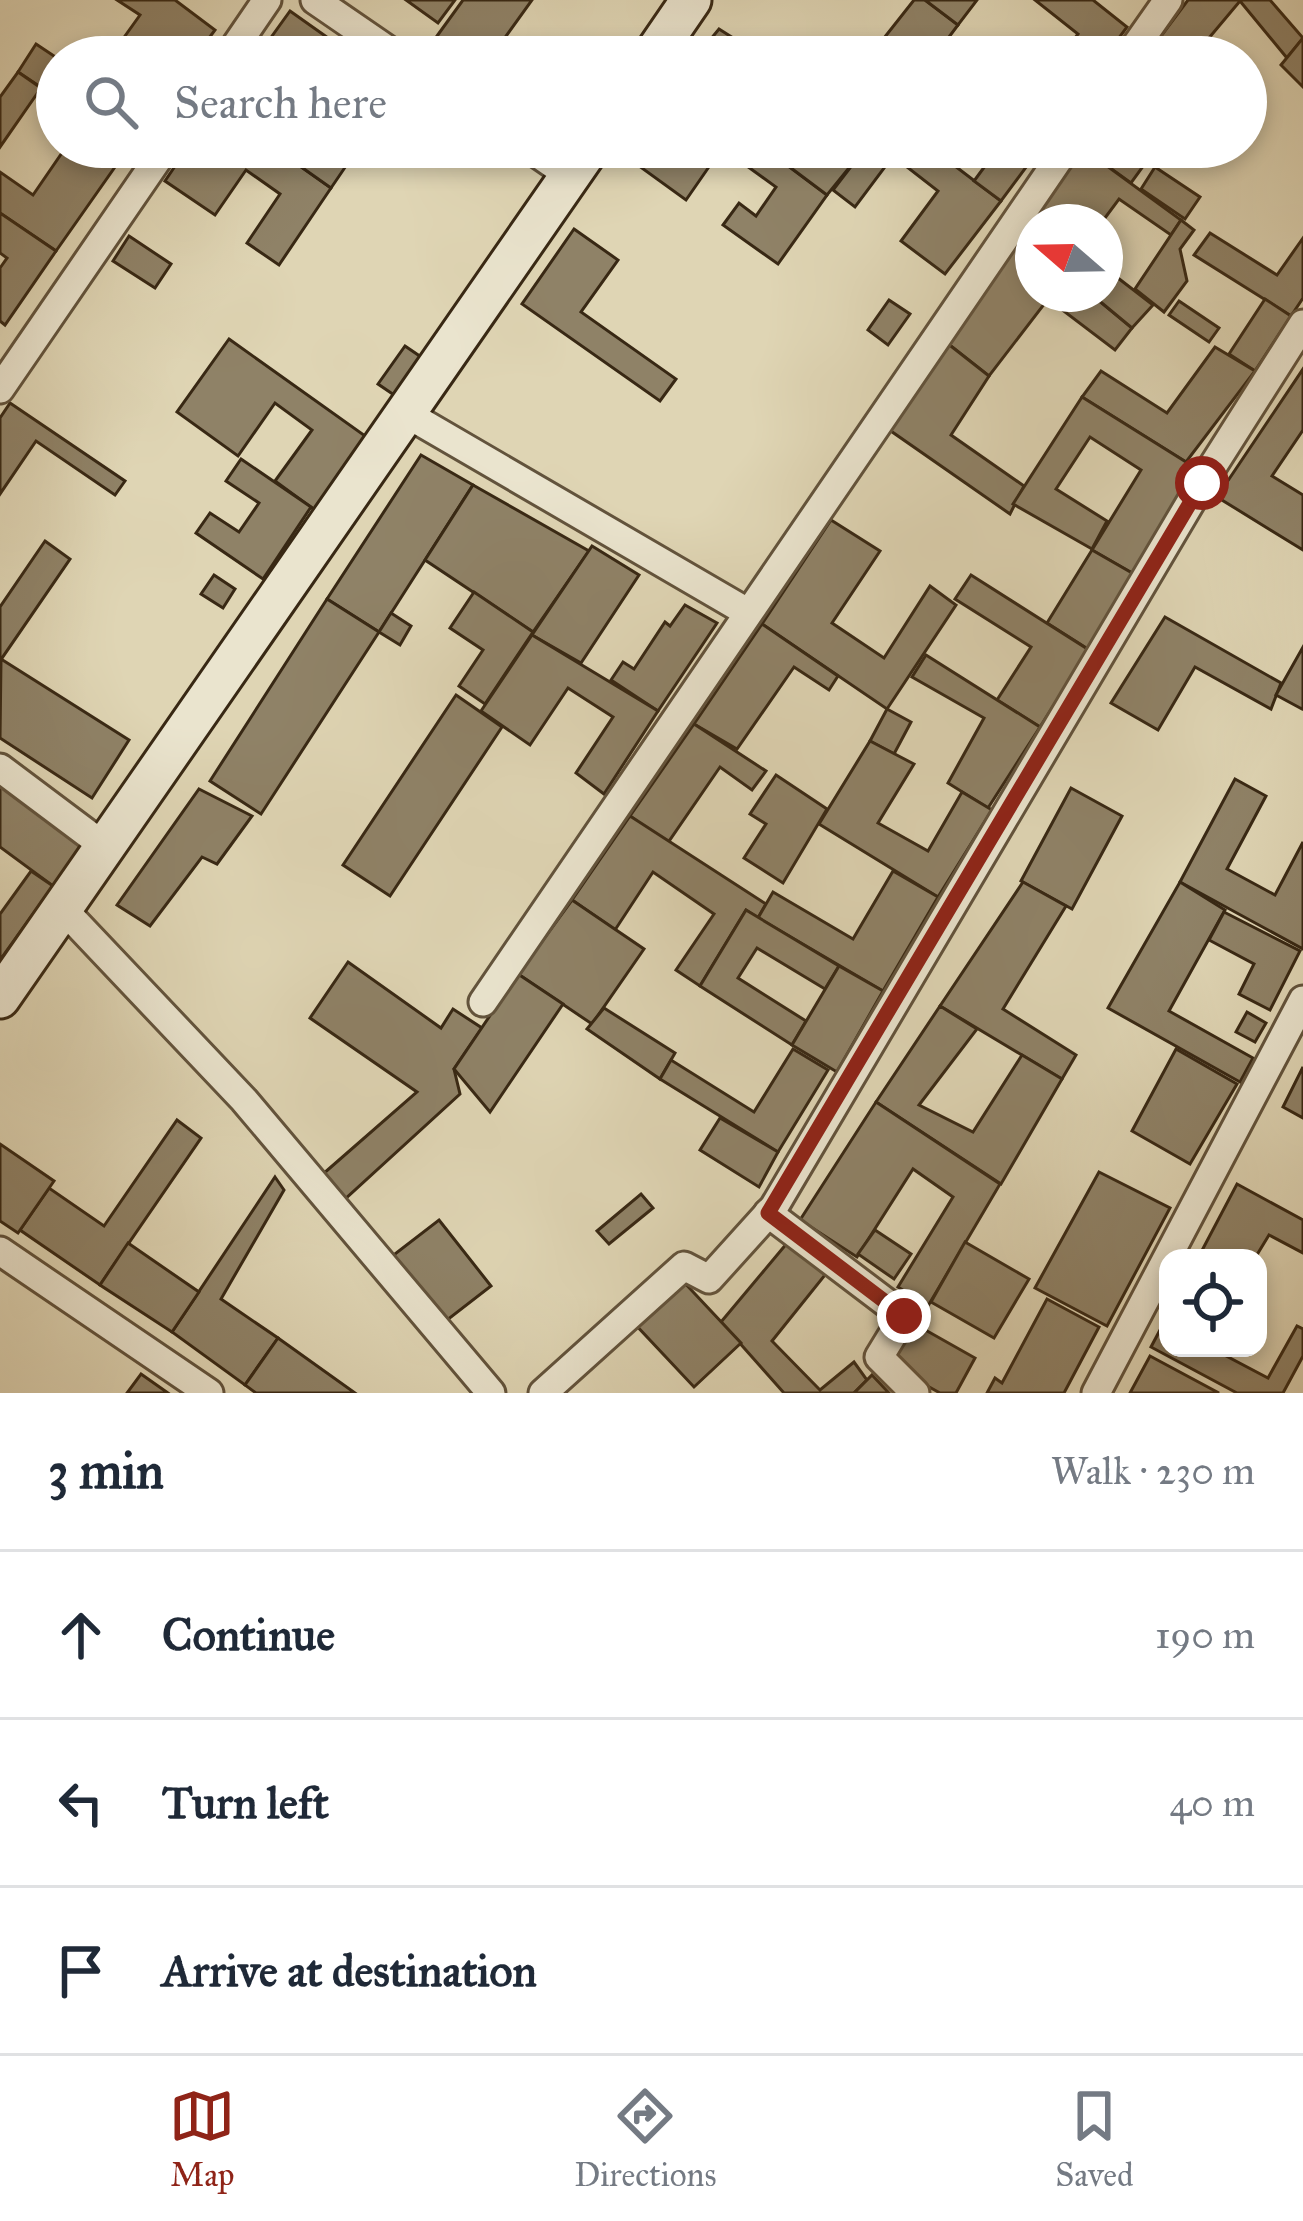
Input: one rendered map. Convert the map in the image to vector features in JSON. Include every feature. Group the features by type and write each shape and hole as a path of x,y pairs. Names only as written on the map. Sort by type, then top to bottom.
{"street":[{"path":"242,36 267,0"},
{"path":"315,0 367,36"},
{"path":"666,36 691,0"},
{"path":"1143,36 1168,0"},
{"path":"0,389 152,168"},
{"path":"0,998 108,849 575,168"},
{"path":"483,1002 1052,168"},
{"path":"543,1393 684,1266 709,1279 768,1213 1202,483 1303,324"},
{"path":"407,413 747,612"},
{"path":"0,768 108,849"},
{"path":"64,910 244,1100 490,1393"},
{"path":"1096,1393 1303,1000"},
{"path":"768,1213 904,1316 879,1357 915,1393"},
{"path":"0,1251 209,1393"}],"building":[{"path":"117,0 175,0 215,30 211,36 125,36 140,15"},
{"path":"406,0 455,0 438,23"},
{"path":"463,0 532,0 506,36 437,36"},
{"path":"914,0 925,0 958,25 950,36 886,36"},
{"path":"925,0 977,0 958,25"},
{"path":"1035,0 1093,0 1127,27 1120,36 1078,34"},
{"path":"1188,0 1270,0 1303,38 1287,58 1240,1 1211,36 1161,36"},
{"path":"290,11 325,36 272,36"},
{"path":"1303,38 1303,87 1281,65"},
{"path":"36,44 36,84 18,72"},
{"path":"18,72 36,85 36,95 0,147 0,97"},
{"path":"52,168 114,168 56,251 0,213 0,172 33,195"},
{"path":"174,168 303,168 331,188 279,265 247,243 280,194 246,170 215,215 165,181"},
{"path":"303,168 345,168 331,188"},
{"path":"642,168 708,168 686,200"},
{"path":"750,168 791,168 827,195 778,264 723,225 739,203 756,216 776,187"},
{"path":"791,168 849,168 827,195"},
{"path":"850,168 884,168 855,207 833,190"},
{"path":"908,168 958,168 1001,201 945,274 901,241 938,191"},
{"path":"984,168 1025,168 1001,201 974,181"},
{"path":"1067,168 1110,168 1181,220 1171,235 1119,199 1115,204 1044,204"},
{"path":"1110,168 1142,168 1131,183"},
{"path":"1156,168 1200,197 1185,219 1141,189"},
{"path":"0,213 56,251 5,325 0,321 0,268 7,258 0,253"},
{"path":"1181,220 1194,230 1180,249 1187,281 1164,312 1135,289"},
{"path":"574,229 618,260 581,312 676,379 660,401 522,304"},
{"path":"1210,233 1277,275 1303,238 1303,298 1291,316 1194,255"},
{"path":"129,236 171,264 155,288 113,261"},
{"path":"1015,247 1015,312 1038,312 989,376 947,343"},
{"path":"1123,282 1153,305 1132,328 1113,312 1123,312"},
{"path":"1265,299 1291,316 1255,371 1229,354"},
{"path":"889,300 910,314 888,345 868,330"},
{"path":"1179,301 1219,328 1209,342 1169,315"},
{"path":"1065,312 1113,312 1132,328 1115,350"},
{"path":"229,339 368,438 316,511 275,481 312,430 275,403 238,456 177,412"},
{"path":"947,343 989,376 951,435 1024,486 1010,514 888,429"},
{"path":"405,346 424,359 397,397 378,384"},
{"path":"1215,347 1255,371 1186,462 1082,397 1101,371 1167,413"},
{"path":"1303,369 1303,430 1272,476 1303,495 1303,550 1217,497"},
{"path":"1082,397 1202,472 1139,577 1092,550 1141,470 1090,437 1056,489 1107,521 1092,549 1013,504"},
{"path":"10,403 125,481 115,495 36,441 0,494 0,418"},
{"path":"421,455 473,485 379,632 327,599"},
{"path":"241,459 311,507 263,579 196,533 210,513 239,532 259,503 226,481"},
{"path":"473,485 589,551 533,632 425,560"},
{"path":"831,520 880,551 832,623 884,658 930,586 956,605 887,709 762,624"},
{"path":"45,541 70,559 0,661 0,607"},
{"path":"592,546 639,575 581,663 532,635"},
{"path":"1092,550 1139,577 1091,651 1047,623"},
{"path":"214,575 235,589 223,608 201,594"},
{"path":"971,575 1089,650 1040,727 997,700 1031,647 955,599"},
{"path":"474,592 533,632 485,704 459,686 483,650 450,628"},
{"path":"327,599 379,632 261,814 210,781"},
{"path":"685,605 717,623 658,711 611,680 623,662 634,669 665,622 670,626"},
{"path":"391,613 411,626 400,645 379,632"},
{"path":"1165,617 1281,683 1271,709 1195,667 1158,730 1111,703"},
{"path":"762,624 838,676 829,690 794,667 737,749 694,724"},
{"path":"532,635 658,711 604,794 576,773 613,717 568,688 530,745 481,711"},
{"path":"1303,647 1303,707 1302,709 1276,695"},
{"path":"926,655 1040,727 988,808 948,783 984,718 912,677"},
{"path":"1,659 129,740 92,798 0,738"},
{"path":"456,695 502,727 390,896 343,865"},
{"path":"887,709 911,722 894,754 870,741"},
{"path":"694,724 766,771 752,790 720,767 667,844 630,816"},
{"path":"870,741 914,764 878,823 928,851 962,792 992,810 938,897 819,824"},
{"path":"776,775 827,809 783,883 744,858 766,824 750,814"},
{"path":"1235,779 1266,796 1227,869 1275,895 1303,842 1303,949 1180,882"},
{"path":"0,782 84,846 53,886 0,847"},
{"path":"1071,788 1122,816 1072,909 1021,881"},
{"path":"199,789 252,816 217,864 202,857 150,926 117,905"},
{"path":"630,816 766,904 758,918 746,910 700,986 676,970 714,914 653,872 615,930 572,900"},
{"path":"31,871 53,886 0,960 0,914"},
{"path":"893,871 938,897 883,991 758,918 773,892 853,939"},
{"path":"1023,882 1066,906 1003,1009 1076,1055 1062,1079 940,1006"},
{"path":"1180,882 1225,910 1169,1011 1253,1058 1240,1082 1108,1008"},
{"path":"572,900 644,949 592,1024 518,974"},
{"path":"746,910 839,966 825,989 757,948 738,978 806,1021 792,1045 700,986"},
{"path":"1224,912 1300,951 1270,1010 1239,994 1254,964 1209,940"},
{"path":"348,962 441,1028 453,1009 482,1028 454,1069 460,1094 345,1199 323,1174 417,1092 310,1018"},
{"path":"839,966 883,991 837,1072 792,1045"},
{"path":"518,974 563,1004 490,1112 454,1069"},
{"path":"940,1006 977,1029 919,1105 973,1132 1022,1055 1062,1079 1001,1184 876,1102"},
{"path":"604,1008 675,1053 660,1079 587,1029"},
{"path":"1247,1012 1266,1023 1255,1042 1236,1032"},
{"path":"793,1049 828,1070 778,1152 660,1079 671,1060 754,1112"},
{"path":"1176,1049 1237,1084 1190,1164 1132,1131"},
{"path":"1303,1067 1303,1118 1283,1107"},
{"path":"876,1102 1000,1184 928,1306 898,1287 953,1197 913,1169 857,1257 800,1220"},
{"path":"720,1118 778,1152 759,1187 700,1150"},
{"path":"177,1120 201,1138 100,1285 20,1230 49,1188 104,1226"},
{"path":"0,1144 54,1181 18,1233 0,1221"},
{"path":"1099,1172 1170,1208 1107,1326 1035,1288"},
{"path":"275,1177 284,1190 221,1299 278,1338 245,1385 172,1332"},
{"path":"1237,1184 1303,1220 1303,1253 1269,1235 1260,1249 1203,1249"},
{"path":"641,1194 653,1208 609,1244 597,1231"},
{"path":"439,1220 491,1286 442,1324 391,1257"},
{"path":"875,1230 911,1254 894,1279 858,1254"},
{"path":"788,1242 825,1275 772,1341 820,1390 854,1362 867,1380 854,1393 784,1393 721,1322"},
{"path":"965,1242 1029,1279 994,1338 931,1302"},
{"path":"128,1243 199,1292 172,1332 100,1285"},
{"path":"680,1278 741,1343 694,1387 633,1322"},
{"path":"1047,1299 1099,1327 1064,1393 987,1393 995,1378 1002,1383"},
{"path":"913,1323 975,1358 956,1393 940,1393 890,1365"},
{"path":"1297,1326 1303,1329 1303,1356 1283,1393 1237,1393 1170,1357 1228,1357 1268,1378"},
{"path":"278,1338 355,1393 256,1393 245,1385"},
{"path":"1150,1356 1219,1393 1130,1393"},
{"path":"141,1374 168,1393 127,1393"},
{"path":"872,1375 889,1393 854,1393"}],"route":[{"path":"904,1316 768,1213 1202,483"}]}
